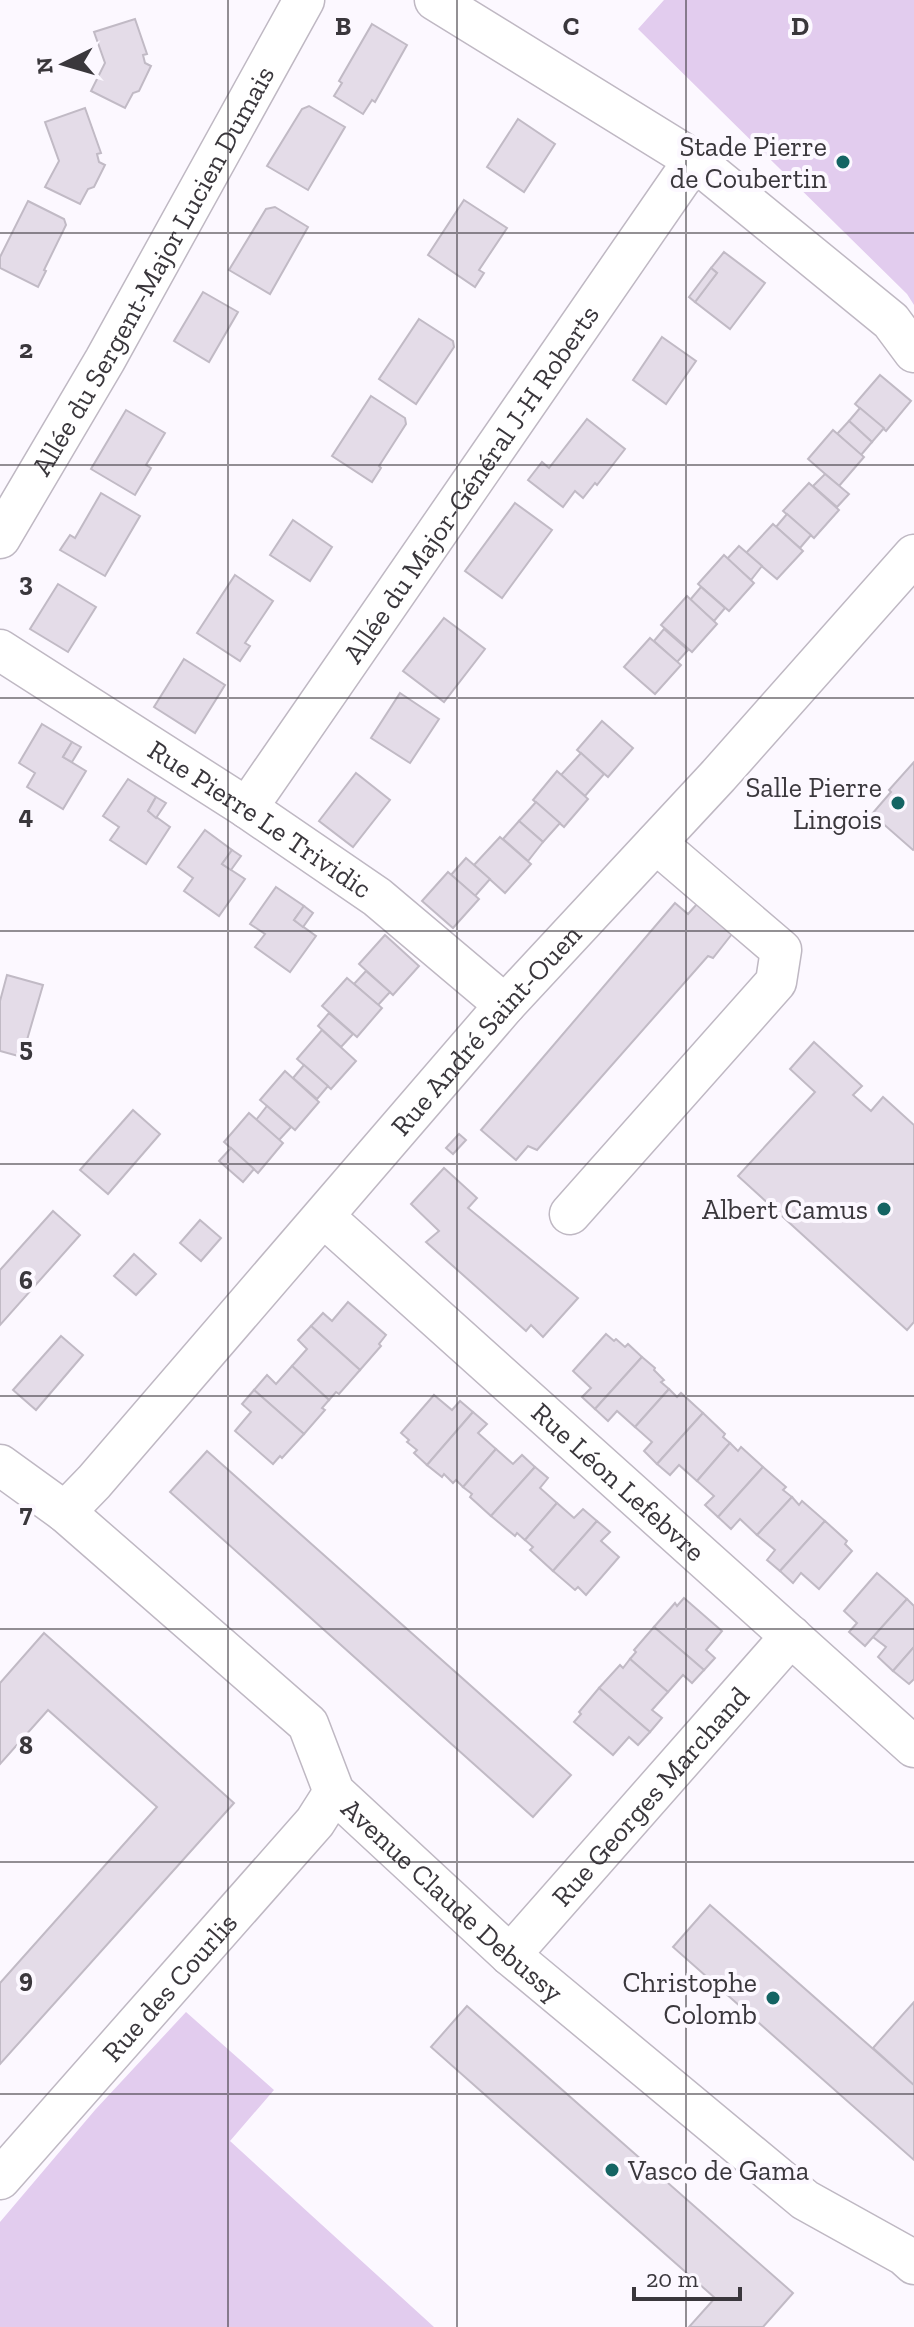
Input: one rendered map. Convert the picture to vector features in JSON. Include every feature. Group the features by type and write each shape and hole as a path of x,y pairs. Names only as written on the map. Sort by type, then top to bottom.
{"street":[{"name":"Allée du Sergent-Major Lucien Dumais","path":"0,538 105,360 304,0"},
{"path":"435,0 694,160 891,321 914,352"},
{"name":"Allée du Major-Général J-H Roberts","path":"247,808 694,160"},
{"name":"Rue André Saint-Ouen","path":"65,1512 505,1005 656,843 914,555"},
{"name":"Rue Pierre Le Trividic","path":"0,650 247,808 377,897 505,1005"},
{"path":"570,1214 776,982 781,950 656,843"},
{"name":"Rue Léon Lefebvre","path":"324,1217 914,1747"},
{"name":"Avenue Claude Debussy","path":"0,1465 65,1512 308,1724 334,1792 510,1955 805,2200 904,2255 914,2264"},
{"name":"Rue Georges Marchand","path":"510,1955 791,1636"},
{"name":"Rue des Courlis","path":"0,2179 285,1857 315,1822 334,1792"}],"shaded area":[{"name":"Stade Pierre de Coubertin","path":"664,0 914,0 914,305 907,294 638,29"},
{"path":"186,2012 274,2090 230,2141 434,2327 0,2327 0,2222 95,2110"}],"building":[{"path":"135,19 147,54 143,55 145,63 151,66 139,91 133,93 125,108 91,91 105,63 94,32"},
{"path":"372,24 407,45 375,102 372,100 363,114 334,96 342,83 339,81"},
{"path":"309,106 345,127 308,190 267,166 302,109"},
{"path":"85,108 101,153 97,154 99,162 105,165 94,187 88,189 80,204 45,187 59,161 45,122"},
{"path":"518,119 555,144 524,192 487,167"},
{"path":"464,200 507,228 479,270 484,273 475,287 428,255"},
{"path":"28,201 64,219 66,225 38,287 0,268 0,257"},
{"path":"275,207 308,227 270,294 229,270 266,209"},
{"path":"724,252 765,283 730,329 695,302 717,273 711,268"},
{"path":"711,268 717,273 695,302 689,297"},
{"path":"203,292 238,312 209,362 174,341"},
{"path":"419,319 453,341 454,347 416,404 379,379"},
{"path":"662,337 696,361 666,404 633,380"},
{"path":"880,375 911,401 886,431 855,404"},
{"path":"371,396 405,418 406,424 372,482 332,456"},
{"path":"860,408 884,428 872,442 849,421"},
{"path":"126,410 165,433 146,465 151,468 135,495 91,469"},
{"path":"587,419 625,449 597,485 595,483 583,498 575,491 563,507 528,480 542,462 549,468"},
{"path":"849,421 872,442 861,455 837,434"},
{"path":"833,430 864,457 839,486 808,459"},
{"path":"825,474 849,494 837,507 813,486"},
{"path":"809,483 839,510 814,538 783,511"},
{"path":"101,493 140,516 105,576 60,550 70,535 75,538"},
{"path":"515,503 552,530 502,598 465,571"},
{"path":"787,514 811,535 800,548 776,527"},
{"path":"293,520 332,547 310,581 270,555"},
{"path":"773,524 803,551 777,579 746,553"},
{"path":"739,546 762,566 751,580 727,559"},
{"path":"724,555 754,583 729,611 698,584"},
{"path":"235,575 273,601 245,643 250,646 240,661 197,633"},
{"path":"58,584 96,607 68,652 30,629"},
{"path":"701,587 725,608 714,621 690,600"},
{"path":"687,596 717,624 692,652 661,625"},
{"path":"444,618 485,649 444,702 403,671"},
{"path":"664,629 688,650 677,662 654,641"},
{"path":"650,638 681,665 655,694 624,667"},
{"path":"184,659 225,685 195,733 154,707"},
{"path":"400,693 439,719 410,763 371,738"},
{"path":"602,721 633,748 608,777 577,750"},
{"path":"42,724 72,742 63,757 86,771 63,809 27,787 35,773 19,763"},
{"path":"72,742 81,747 72,762 63,757"},
{"path":"581,753 604,774 585,796 561,775"},
{"name":"Salle Pierre Lingois","path":"914,762 914,849 913,850 872,814"},
{"path":"557,771 588,799 564,827 533,800"},
{"path":"356,773 390,800 353,847 319,821"},
{"path":"128,779 156,797 148,811 170,827 146,864 110,840 119,827 103,816"},
{"path":"156,797 166,803 156,818 148,811"},
{"path":"536,802 560,823 543,842 519,821"},
{"path":"519,821 543,842 528,861 503,839"},
{"path":"205,830 232,850 222,864 245,879 219,916 184,891 193,878 178,867"},
{"path":"500,837 531,864 505,893 474,865"},
{"path":"232,850 241,856 231,870 222,864"},
{"path":"466,858 490,879 475,896 451,875"},
{"path":"448,872 479,899 453,928 422,901"},
{"path":"276,887 304,906 294,920 316,936 290,972 255,947 265,934 250,924"},
{"path":"675,903 688,914 697,904 732,934 713,958 708,956 537,1150 528,1146 516,1160 481,1130"},
{"path":"304,906 313,913 303,927 294,920"},
{"path":"385,935 419,966 393,995 359,964"},
{"path":"366,971 390,992 378,1005 354,984"},
{"path":"7,975 43,985 22,1057 0,1051 0,1001"},
{"path":"347,978 382,1008 357,1037 322,1006"},
{"path":"329,1013 353,1034 341,1047 318,1026"},
{"path":"322,1030 356,1061 331,1089 297,1059"},
{"path":"814,1042 862,1086 853,1095 871,1111 883,1097 914,1125 914,1322 907,1330 738,1176 815,1092 790,1069"},
{"path":"304,1065 328,1086 317,1099 293,1078"},
{"path":"285,1071 319,1102 295,1130 260,1100"},
{"path":"267,1106 291,1127 279,1140 256,1120"},
{"path":"133,1110 160,1134 108,1194 80,1170"},
{"path":"249,1113 283,1143 258,1173 224,1142"},
{"path":"459,1134 466,1140 453,1154 446,1148"},
{"path":"231,1148 254,1169 243,1182 219,1161"},
{"path":"444,1168 477,1198 468,1208 578,1298 543,1337 531,1325 526,1331 426,1242 439,1231 411,1204"},
{"path":"53,1211 80,1235 0,1325 0,1270"},
{"path":"200,1220 221,1238 201,1261 180,1243"},
{"path":"134,1254 156,1274 136,1295 114,1276"},
{"path":"348,1302 386,1335 379,1344 381,1346 360,1370 311,1326 323,1313 332,1321"},
{"path":"311,1326 360,1370 339,1394 336,1392 329,1400 292,1366 307,1349 298,1340"},
{"path":"606,1334 625,1347 628,1344 642,1357 595,1409 582,1397 591,1388 573,1371"},
{"path":"61,1336 83,1355 36,1410 13,1390"},
{"path":"642,1357 655,1368 664,1380 661,1382 669,1389 635,1427 617,1411 608,1421 595,1409"},
{"path":"292,1366 329,1400 322,1408 325,1410 304,1434 254,1390 267,1375 276,1384"},
{"path":"669,1389 677,1397 681,1393 703,1413 657,1464 644,1451 652,1442 635,1427"},
{"path":"254,1390 304,1434 273,1464 235,1431 251,1412 242,1404"},
{"path":"434,1395 452,1410 460,1401 473,1412 427,1465 414,1453 417,1450 401,1433"},
{"path":"473,1412 487,1424 478,1433 496,1449 463,1487 444,1474 442,1477 427,1465"},
{"path":"703,1413 730,1443 697,1481 679,1465 670,1475 657,1464"},
{"path":"730,1443 738,1451 741,1447 763,1467 718,1517 705,1505 714,1496 697,1481"},
{"path":"496,1449 513,1464 522,1455 535,1467 491,1516 463,1487"},
{"path":"207,1451 571,1775 533,1817 170,1492"},
{"path":"535,1467 548,1478 540,1488 557,1503 525,1540 517,1533 515,1536 491,1516"},
{"path":"763,1467 786,1487 783,1490 792,1497 757,1535 740,1519 731,1529 718,1517"},
{"path":"792,1497 799,1505 802,1501 825,1521 780,1571 767,1560 775,1550 757,1535"},
{"path":"557,1503 574,1518 583,1509 597,1521 553,1571 530,1550 533,1547 525,1540"},
{"path":"597,1521 610,1532 601,1541 619,1557 586,1595 578,1587 575,1590 553,1571"},
{"path":"825,1521 847,1541 845,1544 852,1551 819,1589 801,1573 793,1583 780,1571"},
{"path":"877,1573 907,1599 865,1646 849,1632 857,1623 844,1611"},
{"path":"684,1598 722,1631 706,1650 715,1658 704,1670 654,1627 675,1603 677,1606"},
{"path":"907,1599 914,1606 914,1647 893,1671 878,1657 886,1647 873,1637"},
{"path":"654,1627 704,1670 692,1683 683,1675 668,1692 630,1659"},
{"path":"44,1633 234,1803 0,2064 0,1983 157,1807 48,1710 0,1764 0,1683"},
{"path":"914,1647 914,1679 909,1684 893,1671"},
{"path":"630,1659 668,1692 652,1710 662,1718 650,1732 599,1688 620,1665 623,1668"},
{"path":"599,1688 650,1732 638,1745 629,1737 613,1755 574,1722"},
{"name":"Christophe Colomb","path":"710,1905 914,2085 914,2160 673,1947"},
{"path":"914,2002 914,2085 873,2048"},
{"name":"Vasco de Gama","path":"467,2006 793,2293 763,2327 689,2327 715,2298 431,2047"}],"place":[{"name":"Stade Pierre de Coubertin","path":"843,162"},
{"name":"Salle Pierre Lingois","path":"898,803"},
{"name":"Albert Camus","path":"884,1209"},
{"name":"Christophe Colomb","path":"773,1998"},
{"name":"Vasco de Gama","path":"612,2170"}]}
